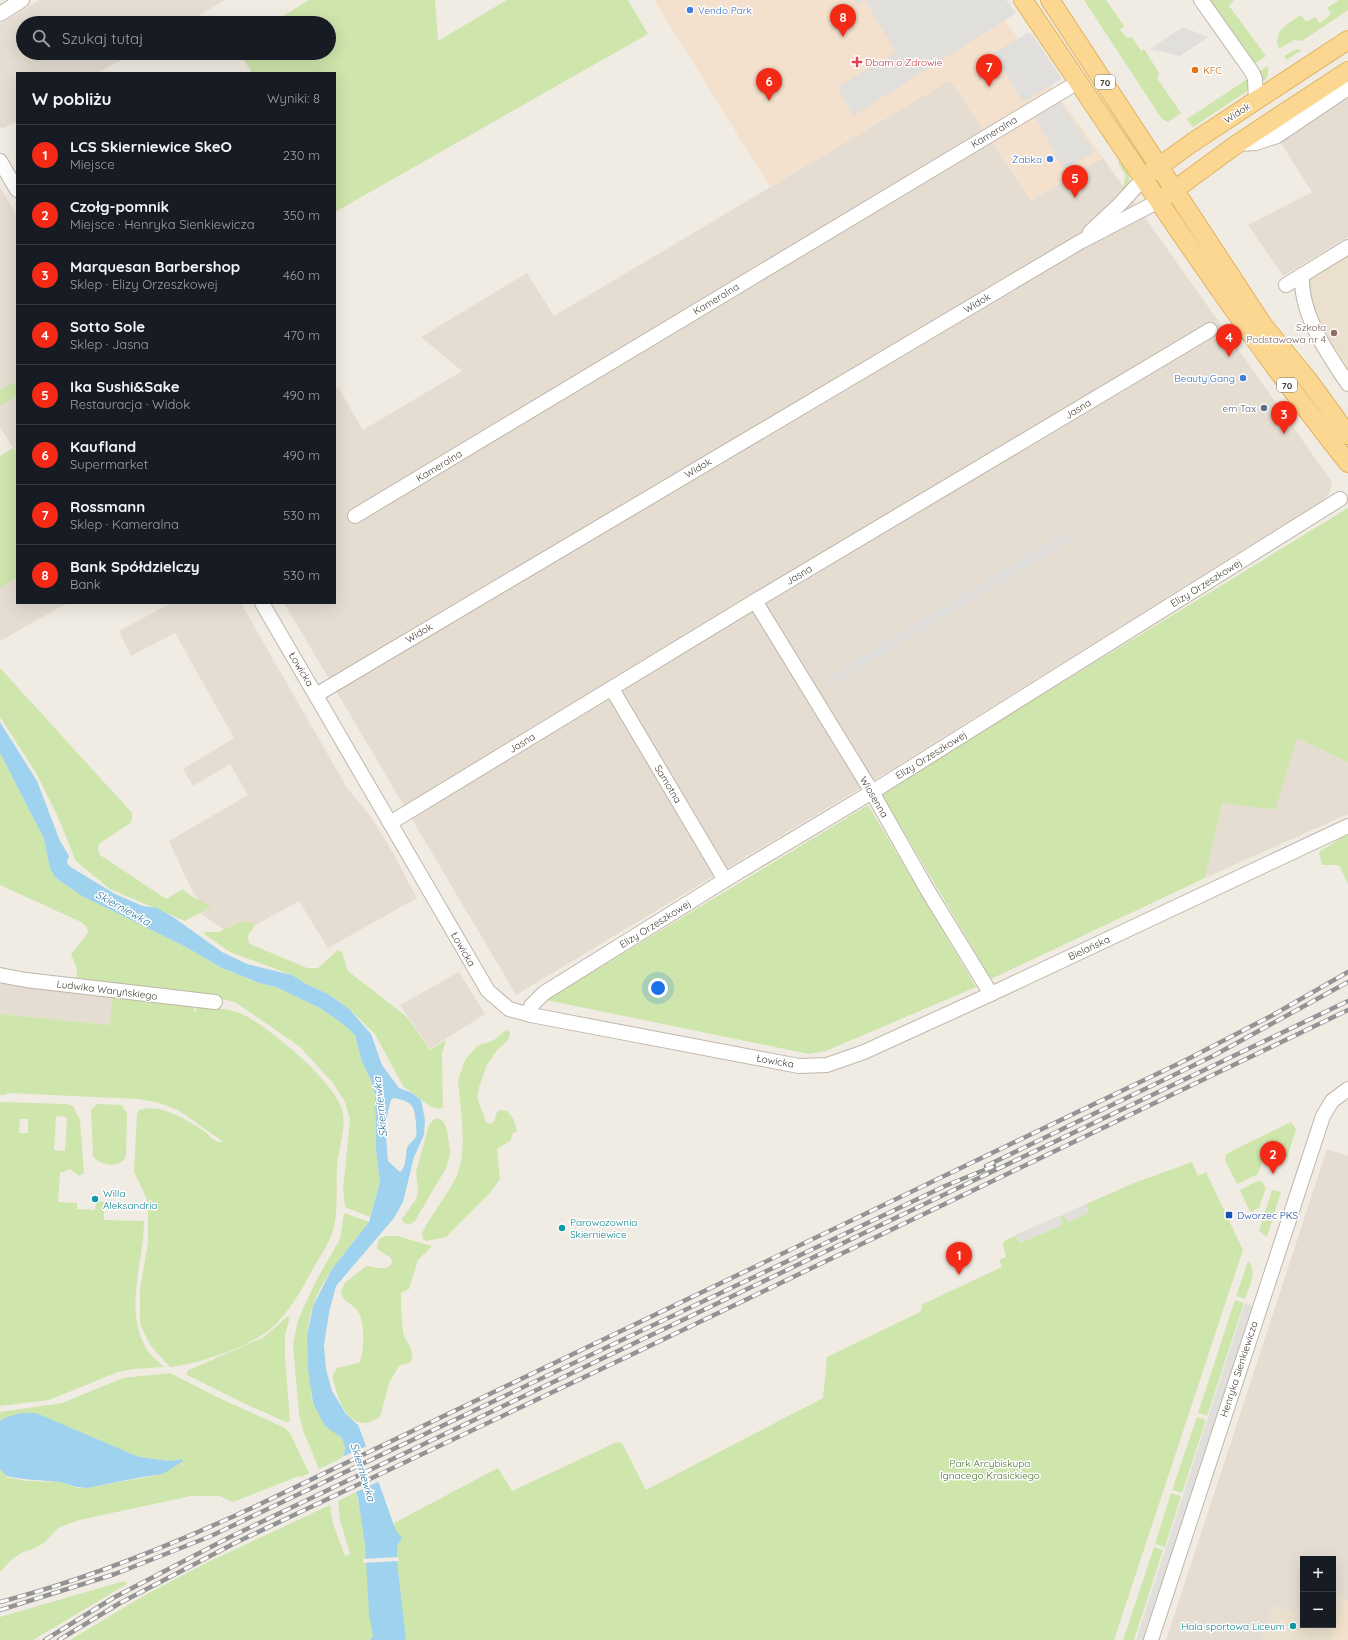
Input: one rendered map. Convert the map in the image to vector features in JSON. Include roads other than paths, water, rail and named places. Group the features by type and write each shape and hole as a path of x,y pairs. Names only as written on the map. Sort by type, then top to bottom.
{"main road":[{"name":"70","path":"1023,0 1143,179 1277,371 1348,463"},
{"name":"70","path":"1050,0 1263,325 1308,380 1348,435"},
{"name":"Widok","path":"1143,179 1159,165 1348,40"},
{"name":"Widok","path":"1159,201 1237,144 1348,71"}],"street":[{"path":"0,14 22,0"},
{"path":"1205,5 1252,72 1256,101"},
{"name":"Kameralna","path":"355,516 1078,82"},
{"path":"1237,144 1256,143 1277,136 1348,88"},
{"path":"0,161 16,188"},
{"name":"Widok","path":"1080,242 1120,204 1143,179"},
{"name":"Widok","path":"316,695 1080,242 1159,201"},
{"path":"1286,285 1348,247"},
{"path":"1302,275 1302,288 1313,322 1328,355 1348,384"},
{"name":"Jasna","path":"390,823 755,601 1210,330"},
{"name":"Elizy Orzeszkowej","path":"531,1015 531,1006 544,993 725,880 872,792 1340,499"},
{"name":"Wiosenna","path":"755,601 872,792 928,891 992,994"},
{"name":"Łowicka","path":"263,604 488,991 509,1009 531,1015 799,1066 828,1065"},
{"name":"Samotna","path":"612,689 725,880"},
{"name":"Bielańska","path":"828,1065 864,1052 992,994 1348,826"},
{"name":"Ludwika Waryńskiego","path":"0,975 26,980 215,1002"},
{"name":"Henryka Sienkiewicza","path":"1151,1640 1315,1138 1325,1110 1332,1101 1348,1088"}],"water":[{"name":"Skierniewka","path":"0,722 37,781 60,841 69,856 67,862 69,866 115,894 143,906 157,908 173,917 222,952 247,964 292,975 306,984 328,994 349,1009 371,1034 382,1065 399,1088 412,1093 421,1100 425,1120 424,1135 414,1157 403,1202 394,1218 336,1286 329,1313 324,1345 326,1369 332,1391 346,1414 358,1425 396,1531 402,1538 397,1546 397,1561 406,1640 370,1640 373,1636 369,1613 365,1544 358,1498 344,1457 345,1447 342,1438 325,1426 313,1403 308,1370 307,1336 313,1306 332,1269 369,1222 380,1182 376,1150 375,1095 372,1083 361,1059 355,1035 343,1024 320,1008 276,987 259,983 220,967 184,946 82,896 56,878 50,869 44,839 0,753","holes":["394,1098 409,1103 413,1108 415,1117 416,1136 407,1148 405,1164 400,1172 388,1161 386,1130 387,1115 391,1100"]},
{"path":"21,1413 36,1413 139,1457 170,1461 183,1459 183,1461 163,1474 87,1488 76,1487 59,1482 6,1476 0,1469 0,1421 4,1418"}],"railway":[{"path":"0,1602 97,1572 161,1548 254,1507 1184,1061 1273,1015 1348,972"},
{"path":"986,1166 1213,1056 1348,982"},
{"path":"45,1640 113,1598 230,1537 1348,1001"},
{"path":"59,1640 120,1603 235,1543 635,1353 1348,1010"},
{"path":"0,1610 115,1574 211,1536 945,1186 994,1166"}],"place":[{"name":"Vendo Park","path":"690,10"},
{"name":"Bank Spółdzielczy","path":"843,37"},
{"name":"Dbam o Zdrowie","path":"857,62"},
{"name":"KFC","path":"1195,70"},
{"name":"Rossmann","path":"989,87"},
{"name":"Kaufland","path":"769,101"},
{"name":"Żabka","path":"1050,159"},
{"name":"Ika Sushi&Sake","path":"1075,198"},
{"name":"Szkoła Podstawowa nr 4","path":"1334,333"},
{"name":"Sotto Sole","path":"1229,357"},
{"name":"Beauty Gang","path":"1243,378"},
{"name":"em Tax","path":"1264,408"},
{"name":"Marquesan Barbershop","path":"1284,434"},
{"name":"Czołg-pomnik","path":"1273,1174"},
{"name":"Willa Aleksandria","path":"95,1199"},
{"name":"Dworzec PKS","path":"1229,1215"},
{"name":"Parowozownia Skierniewice","path":"562,1228"},
{"name":"LCS Skierniewice SkeO","path":"959,1275"},
{"name":"Hala sportowa Liceum","path":"1293,1626"}],"park label":[{"name":"Park Arcybiskupa Ignacego Krasickiego","path":"990,1468"}]}
